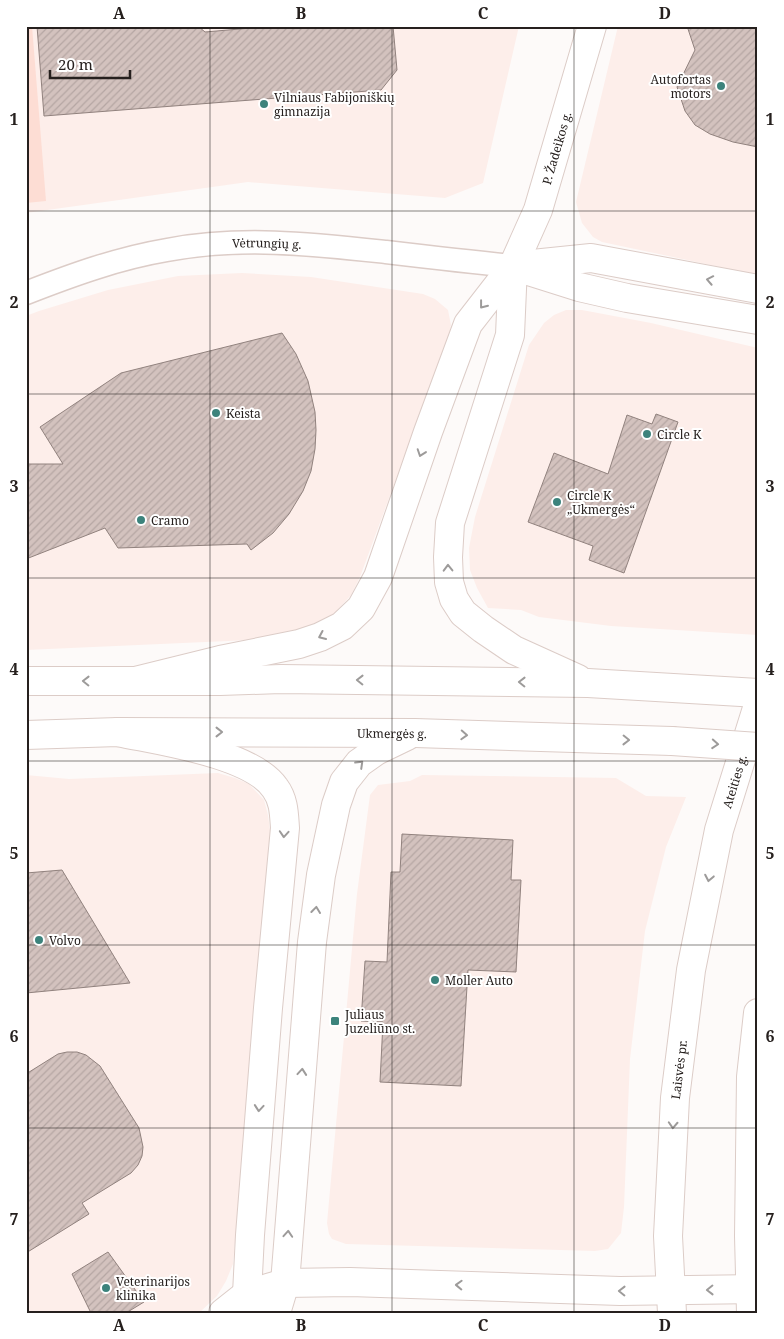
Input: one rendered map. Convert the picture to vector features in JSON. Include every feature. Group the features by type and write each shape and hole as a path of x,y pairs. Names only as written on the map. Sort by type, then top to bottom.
{"main road":[{"name":"P. Žadeikos g.","path":"513,266 538,210 592,26"},
{"path":"135,681 320,638 342,626 361,608 378,577 468,324 513,266 591,258 758,289"},
{"path":"513,266 579,287 627,298 758,320"},
{"path":"513,266 510,335 450,522 449,582 454,599 463,613 483,629 514,650 588,683"},
{"path":"26,681 281,679 588,683 758,693"},
{"name":"Ateities g.","path":"719,830 758,705"},
{"path":"118,732 219,754 243,763 260,774 275,788 284,808 285,828 258,1124 251,1304"},
{"name":"Ukmergės g.","path":"26,735 118,732 415,733 672,741 758,747"},
{"path":"276,1313 285,1283 312,942 321,874 336,805 344,782 359,763 389,744 415,733"},
{"name":"Laisvės pr.","path":"671,1302 668,1236 675,1098 691,970 719,830"},
{"path":"223,1313 251,1304 285,1283 350,1282 671,1302 753,1297 749,1236 752,1077 758,1012"}],"street":[{"name":"Vėtrungių g.","path":"26,293 86,270 143,255 202,245 248,242 308,243 513,266"}],"shaded area":[{"name":"Vilniaus Fabijoniškių gimnazija","path":"26,26 519,26 483,183 445,198 248,182 26,213"},
{"path":"26,26 32,26 46,201 26,203"},
{"path":"618,26 758,26 758,275 602,242 593,237 582,223 576,202"},
{"path":"242,273 311,277 423,294 435,299 448,310 451,325 449,335 360,577 351,595 333,615 317,625 272,639 26,650 26,316 108,290 178,276"},
{"path":"566,310 582,310 651,323 758,348 758,635 611,626 539,617 521,610 488,608 470,570 469,548 475,517 529,345 544,323 554,315"},
{"path":"218,773 249,784 264,800 270,830 233,1264 217,1296 199,1313 26,1313 26,775 69,779"},
{"path":"422,775 616,778 646,796 686,797 666,847 645,931 630,1059 624,1207 621,1233 608,1249 595,1251 346,1244 332,1239 329,1234 327,1223 357,894 370,795 378,785 410,781"}],"building":[{"path":"37,26 198,26 205,32 274,26 393,26 397,70 381,90 44,116"},
{"name":"Autofortas motors","path":"687,26 758,26 758,147 733,142 710,134 695,125 685,111 677,87 695,50"},
{"path":"282,333 296,354 308,381 315,412 316,430 311,471 303,491 289,514 273,533 251,550 247,544 118,548 105,528 26,559 26,464 63,464 40,427 121,373"},
{"path":"656,414 678,422 624,573 589,560 593,546 528,522 554,453 608,474 627,415 652,424"},
{"path":"402,834 513,840 511,880 521,880 516,972 468,970 461,1086 380,1082 383,1022 361,1021 365,961 387,962 391,872 400,872"},
{"path":"62,870 130,983 26,993 26,873"},
{"path":"77,1052 86,1055 100,1066 139,1128 143,1147 142,1156 138,1165 131,1173 82,1203 89,1214 26,1253 26,1074 58,1054"},
{"name":"Veterinarijos klinika","path":"108,1252 144,1302 126,1313 91,1313 72,1274"}],"place":[{"name":"Autofortas motors","path":"721,86"},
{"name":"Vilniaus Fabijoniškių gimnazija","path":"264,104"},
{"name":"Keista","path":"216,413"},
{"name":"Circle K","path":"647,434"},
{"name":"Circle K „Ukmergės“","path":"557,502"},
{"name":"Cramo","path":"141,520"},
{"name":"Volvo","path":"39,940"},
{"name":"Moller Auto","path":"435,980"},
{"name":"Juliaus Juzeliūno st.","path":"335,1021"},
{"name":"Veterinarijos klinika","path":"106,1288"}]}
